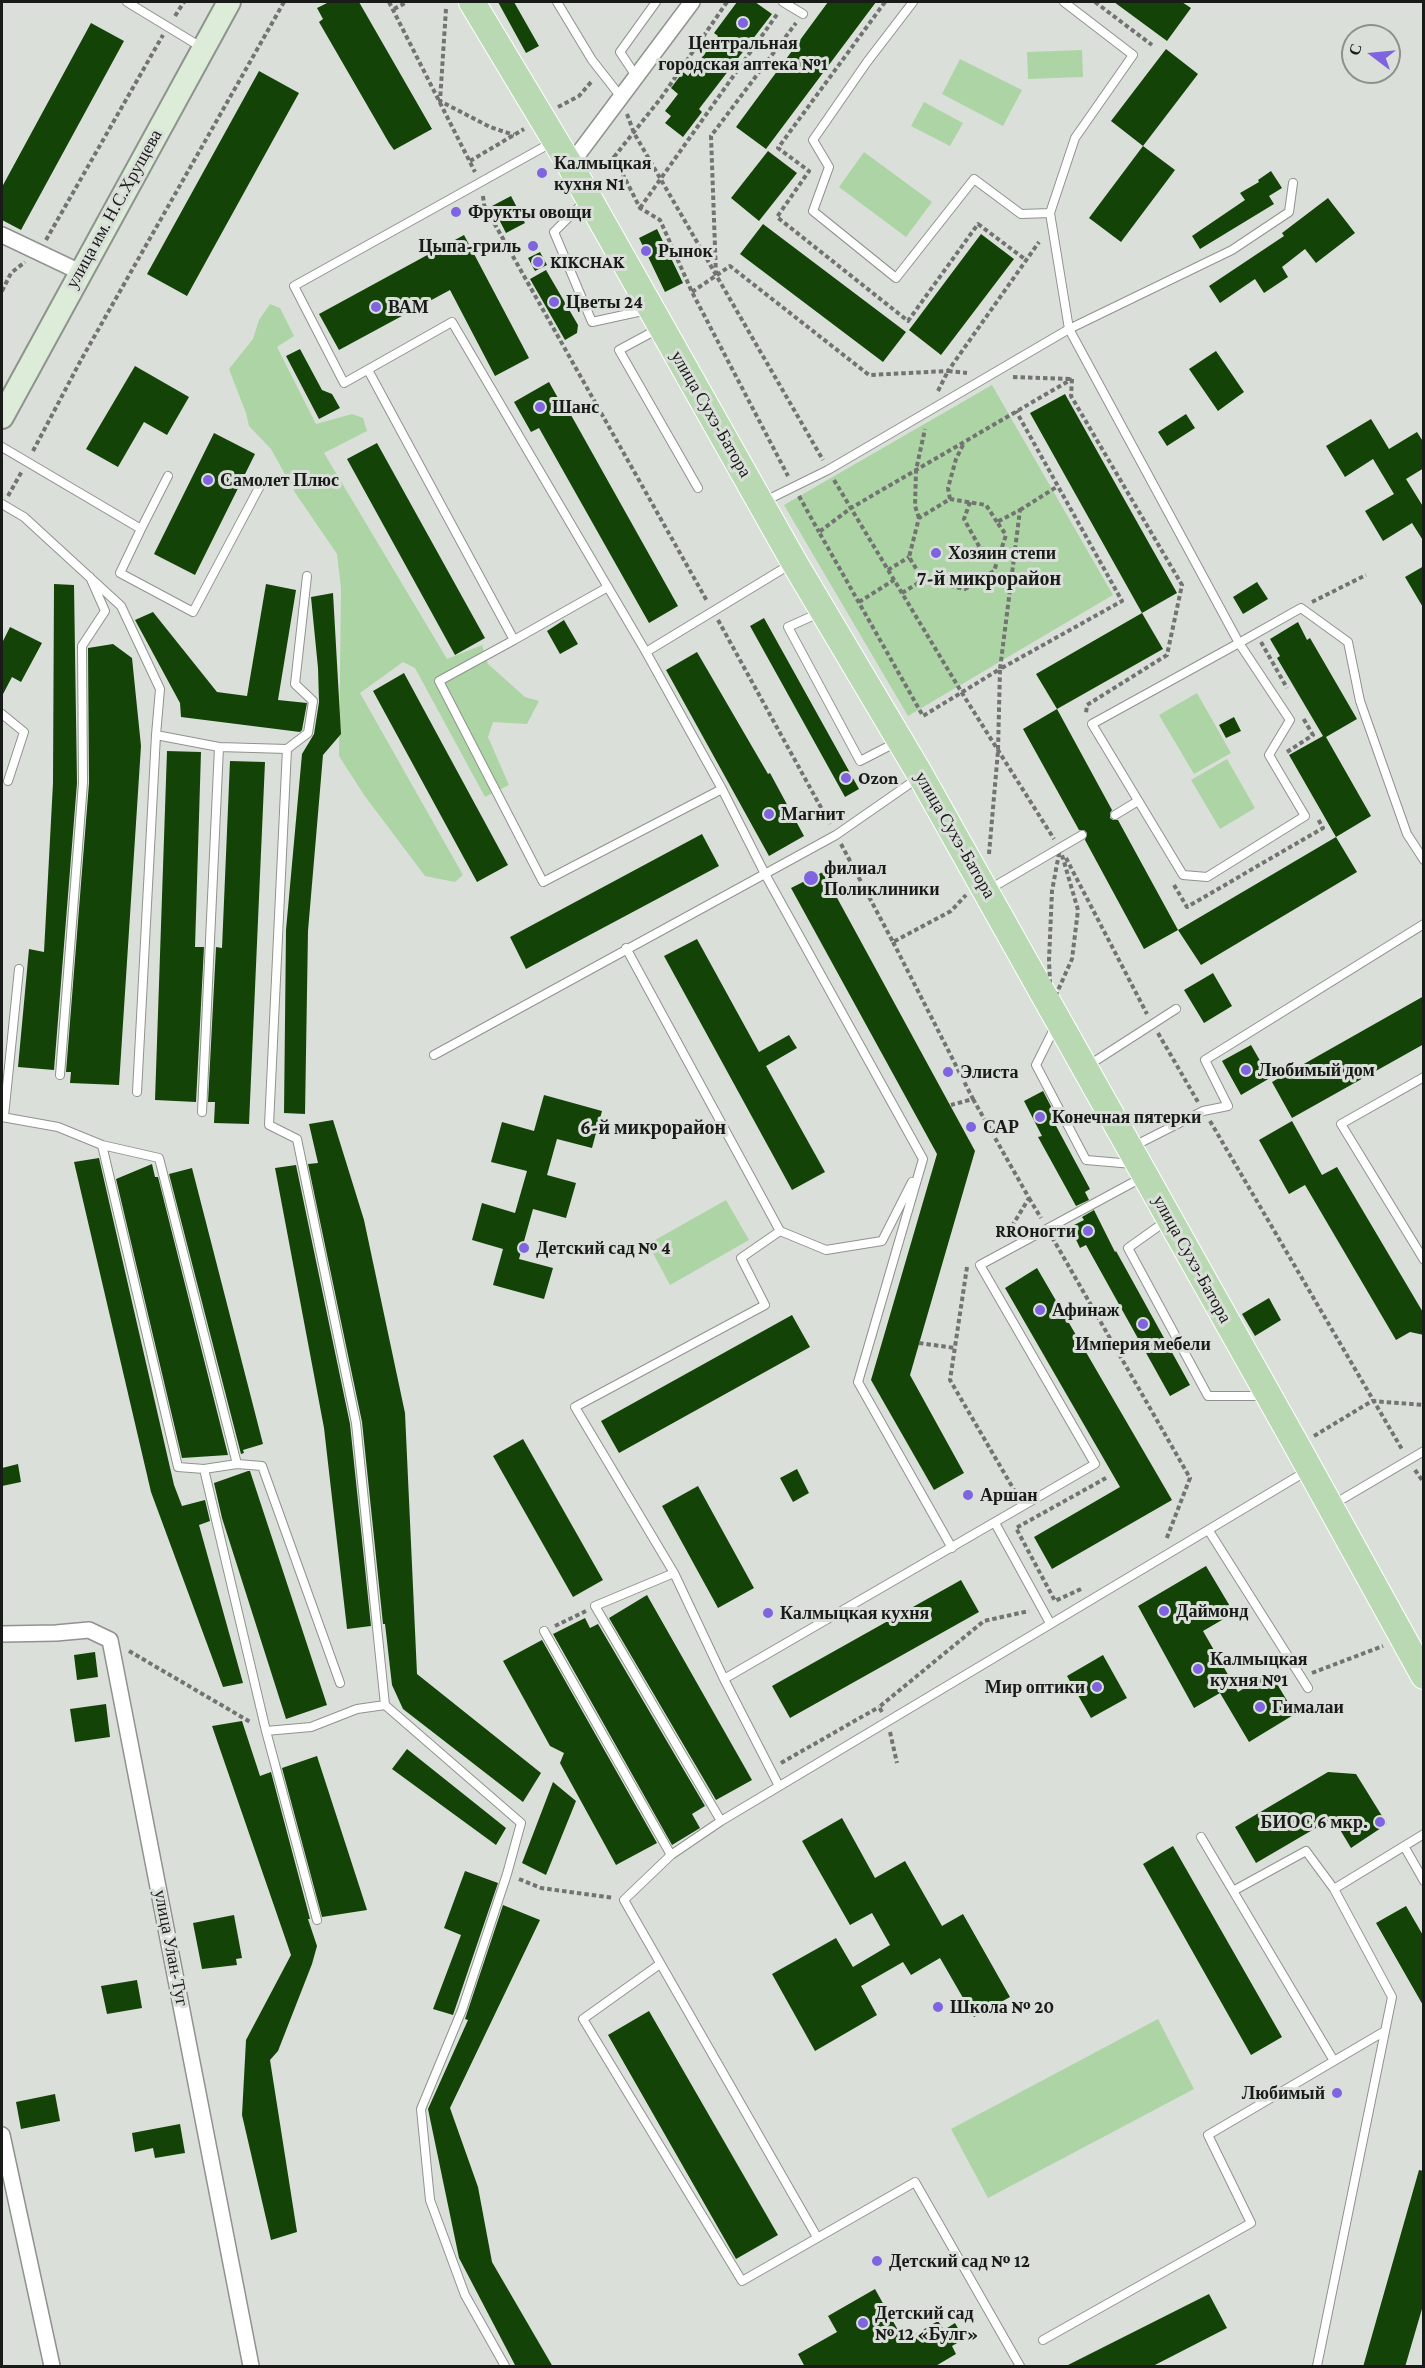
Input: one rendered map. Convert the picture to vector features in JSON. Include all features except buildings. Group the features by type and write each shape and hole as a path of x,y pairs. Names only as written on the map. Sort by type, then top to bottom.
{"main road":[{"name":"улица им. Н.С.Хрущева","path":"2,417 202,47 229,2"},
{"name":"улица Сухэ-Батора","path":"472,2 570,165 794,562 987,891 1424,1676"}],"street":[{"path":"570,165 692,2"},
{"path":"2,235 80,272"},
{"path":"2,1634 56,1634 89,1630 110,1640"},
{"name":"улица Улан-Туг","path":"110,1640 251,2367"},
{"path":"2,2135 52,2367"}],"lane":[{"path":"127,2 202,47"},
{"path":"557,2 600,71 621,97"},
{"path":"636,76 620,52 656,2"},
{"path":"784,2 803,15"},
{"path":"913,2 867,62 813,140 829,166 813,211 896,278 974,179 1020,214 1050,213"},
{"path":"1064,2 1132,55 1075,138 1050,213 1069,329 1239,643 1290,720 1269,755 1305,816 1207,877 1183,875 1092,724 1239,643 1301,608 1348,642 1360,701 1407,834 1424,860"},
{"path":"555,141 294,286 344,383 452,322 646,652 722,789 765,874 923,1159 858,1382 952,1548"},
{"path":"761,502 828,470 1069,329 1232,250 1289,212 1293,183"},
{"path":"589,198 554,232 592,322 657,318"},
{"path":"657,318 620,350 698,488"},
{"path":"368,370 514,640"},
{"path":"2,447 141,529"},
{"path":"168,476 120,573 193,612 261,484"},
{"path":"2,504 24,517 121,606 160,689 137,1092"},
{"path":"646,652 794,562"},
{"path":"156,735 219,747 287,749 308,734 313,701 296,684 307,576"},
{"path":"60,1075 83,783 82,646 105,611 90,578"},
{"path":"608,587 439,681 543,882 722,789"},
{"path":"823,612 788,627 861,761 900,740"},
{"path":"2,714 24,732 8,781"},
{"path":"202,1112 219,747"},
{"path":"287,749 269,1125 297,1138 356,1423 385,1705 521,1823 507,1874 462,2010 421,2109 430,2200 465,2295 505,2367"},
{"path":"434,1055 836,835 921,776"},
{"path":"1115,815 1138,801"},
{"path":"987,891 1082,835"},
{"path":"724,1679 1095,1464 980,1265 1138,1163 1203,1111 1228,1106 1205,1060 1424,924"},
{"path":"626,948 780,1231 826,1250 882,1241 923,1159"},
{"path":"19,969 3,1116 58,1127 102,1145 159,1158 237,1464"},
{"path":"1085,1067 1176,1009"},
{"path":"1055,1013 1036,1065 1086,1160 1138,1163"},
{"path":"1424,1077 1341,1124 1424,1260"},
{"path":"102,1145 178,1467 204,1469 237,1464 262,1466 340,1683"},
{"path":"1170,1218 1128,1248 1208,1396 1269,1396"},
{"path":"779,1786 724,1679 674,1573 575,1407 765,1305 741,1258 780,1231"},
{"path":"1330,1507 1424,1451"},
{"path":"204,1469 266,1731 317,1920"},
{"path":"817,2237 624,1900 671,1855 721,1821 1309,1470"},
{"path":"995,1523 1050,1623"},
{"path":"1209,1531 1308,1688"},
{"path":"674,1573 596,1606 721,1821"},
{"path":"544,1631 671,1855"},
{"path":"266,1731 311,1727 357,1709 385,1705"},
{"path":"1334,1889 1424,1834"},
{"path":"1201,1837 1334,2061"},
{"path":"1404,1846 1424,1881"},
{"path":"1233,1891 1306,1851 1334,1889 1392,1997 1317,2367"},
{"path":"660,1964 583,2019 741,2281 915,2182 1020,2367"},
{"path":"1043,2340 1251,2223 1208,2135 1385,2031"}],"path":[{"path":"2,291 11,273 38,252 184,2"},
{"path":"2,504 284,2"},
{"path":"389,2 472,167"},
{"path":"394,9 406,2"},
{"path":"727,2 661,98 614,157 640,208 660,220 692,292 794,487 923,716 1000,669 1020,510"},
{"path":"640,208 784,2"},
{"path":"885,2 778,147 809,171 777,218 908,321 978,224 1026,260"},
{"path":"1095,2 1152,45"},
{"path":"440,101 446,9"},
{"path":"716,276 711,136 803,15"},
{"path":"470,161 579,96 600,71"},
{"path":"621,97 634,133 828,470 962,693 1060,848 1153,1023 1203,1111 1372,1401 1424,1483"},
{"path":"440,101 490,127 514,135"},
{"path":"692,292 730,266 869,375 948,371 1039,242"},
{"path":"819,532 851,508 1072,379 1071,396 1182,585 1167,656 1087,705 1085,722"},
{"path":"950,499 948,488 956,459 965,441"},
{"path":"888,570 909,557 919,518 915,506 916,470"},
{"path":"997,522 1058,486"},
{"path":"902,593 923,580 965,589 994,571 1006,535 986,505 950,499 919,518"},
{"path":"969,502 964,519 980,548 999,555"},
{"path":"909,557 923,580"},
{"path":"1301,608 1366,575"},
{"path":"859,602 894,580"},
{"path":"1256,633 1290,694"},
{"path":"1282,755 1313,735 1301,715"},
{"path":"1169,877 1187,907 1323,828 1313,810"},
{"path":"831,850 841,844"},
{"path":"1055,1013 1050,960 1052,891 1060,848"},
{"path":"1055,1013 1072,959 1078,910 1060,848"},
{"path":"893,942 973,1098 951,1105"},
{"path":"919,1343 955,1348"},
{"path":"1297,1446 1372,1401 1424,1405"},
{"path":"770,1769 879,1707 984,1622 1042,1608 1055,1601"},
{"path":"544,1631 596,1606"},
{"path":"1300,1678 1403,1638"},
{"path":"110,1640 266,1731"},
{"path":"879,1707 888,1720 897,1763"},
{"path":"507,1874 541,1888 624,1900"}],"green space":[{"path":"1082,50 1083,77 1028,79 1027,52"},
{"path":"960,59 1022,90 1003,126 942,94"},
{"path":"924,102 963,123 950,146 911,126"},
{"path":"864,152 932,202 906,237 839,187"},
{"path":"270,304 280,308 294,336 277,347 316,424 352,414 363,418 367,431 324,453 447,659 482,645 488,664 525,697 539,701 527,724 493,722 488,737 509,785 485,797 415,668 403,662 360,693 463,875 455,882 425,876 364,795 339,756 341,588 337,554 296,494 271,449 249,426 229,369 253,339 259,320"},
{"path":"992,385 1113,595 908,716 784,505"},
{"path":"1197,693 1231,753 1194,774 1159,715"},
{"path":"1227,759 1255,808 1220,829 1191,780"},
{"path":"726,1200 749,1240 670,1285 648,1244"},
{"path":"1158,2019 1194,2089 988,2198 951,2129"}],"place":[{"name":"Центральная городская аптека №1","path":"743,23"},
{"name":"Калмыцкая кухня N1","path":"542,173"},
{"name":"Фрукты овощи","path":"456,212"},
{"name":"Цыпа-гриль","path":"533,246"},
{"name":"Рынок","path":"646,251"},
{"name":"KIKCHAK","path":"538,262"},
{"name":"Цветы 24","path":"554,302"},
{"name":"ВАМ","path":"376,307"},
{"name":"Шанс","path":"540,407"},
{"name":"Самолет Плюс","path":"208,480"},
{"name":"Хозяин степи","path":"936,553"},
{"name":"Ozon","path":"846,778"},
{"name":"Магнит","path":"769,814"},
{"name":"филиал Поликлиники","path":"811,878"},
{"name":"Любимый дом","path":"1246,1070"},
{"name":"Элиста","path":"948,1072"},
{"name":"Конечная пятерки","path":"1040,1117"},
{"name":"САР","path":"971,1127"},
{"name":"RROногти","path":"1088,1231"},
{"name":"Детский сад № 4","path":"524,1248"},
{"name":"Афинаж","path":"1040,1310"},
{"name":"Империя мебели","path":"1143,1324"},
{"name":"Аршан","path":"968,1495"},
{"name":"Даймонд","path":"1164,1611"},
{"name":"Калмыцкая кухня","path":"768,1613"},
{"name":"Калмыцкая кухня №1","path":"1198,1669"},
{"name":"Мир оптики","path":"1097,1687"},
{"name":"Гималаи","path":"1260,1707"},
{"name":"БИОС 6 мкр.","path":"1380,1822"},
{"name":"Школа № 20","path":"938,2007"},
{"name":"Любимый","path":"1337,2093"},
{"name":"Детский сад № 12","path":"877,2261"},
{"name":"Детский сад № 12 «Булг»","path":"863,2323"}],"district":[{"name":"7-й микрорайон","path":"989,579"},
{"name":"6-й микрорайон","path":"653,1128"}]}
